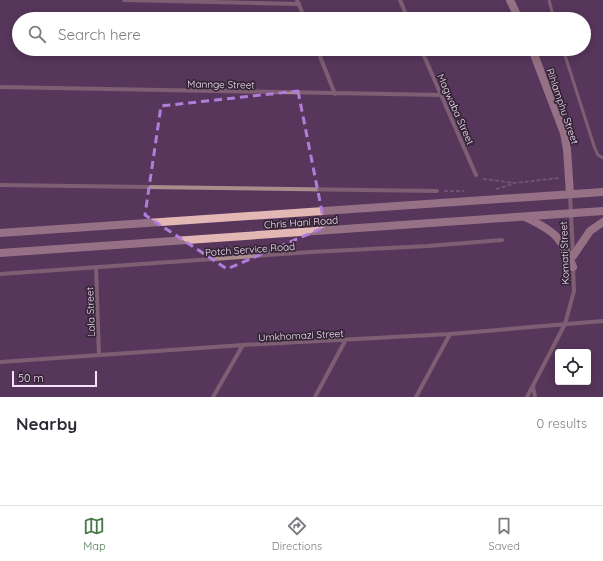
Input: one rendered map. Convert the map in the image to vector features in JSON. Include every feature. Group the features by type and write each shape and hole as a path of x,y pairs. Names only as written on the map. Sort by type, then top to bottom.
{"main road":[{"path":"510,0 516,12"},
{"name":"Rihlamphu Street","path":"535,56 564,132 567,148 570,194"},
{"name":"Chris Hani Road","path":"0,233 603,192"},
{"name":"Chris Hani Road","path":"0,253 603,211"},
{"path":"524,216 553,233 564,245 573,267"},
{"path":"573,256 590,231 603,222"}],"street":[{"path":"124,0 298,2 302,12"},
{"path":"400,0 405,12"},
{"path":"320,56 335,94"},
{"name":"Magwaba Street","path":"425,56 476,175"},
{"name":"Mannge Street","path":"0,87 442,95"},
{"path":"0,185 437,191"},
{"name":"Komati Street","path":"527,397 565,324 574,291 570,194"},
{"name":"Potch Service Road","path":"0,274 502,240"},
{"name":"Lala Street","path":"96,268 99,355"},
{"name":"Umkhomazi Street","path":"0,362 243,345 345,341 450,334 603,321"},
{"path":"416,397 450,334"},
{"path":"315,397 345,341"},
{"path":"213,397 243,345"},
{"path":"533,387 535,397"}],"lane":[{"path":"549,0 552,12"},
{"path":"565,56 594,146 598,155 603,158"}],"path":[{"path":"476,175 484,179 514,183"},
{"path":"496,189 514,183 569,177"},
{"path":"437,191 467,191"}],"highlighted area":[{"path":"298,91 325,227 227,269 145,215 161,106"}]}
